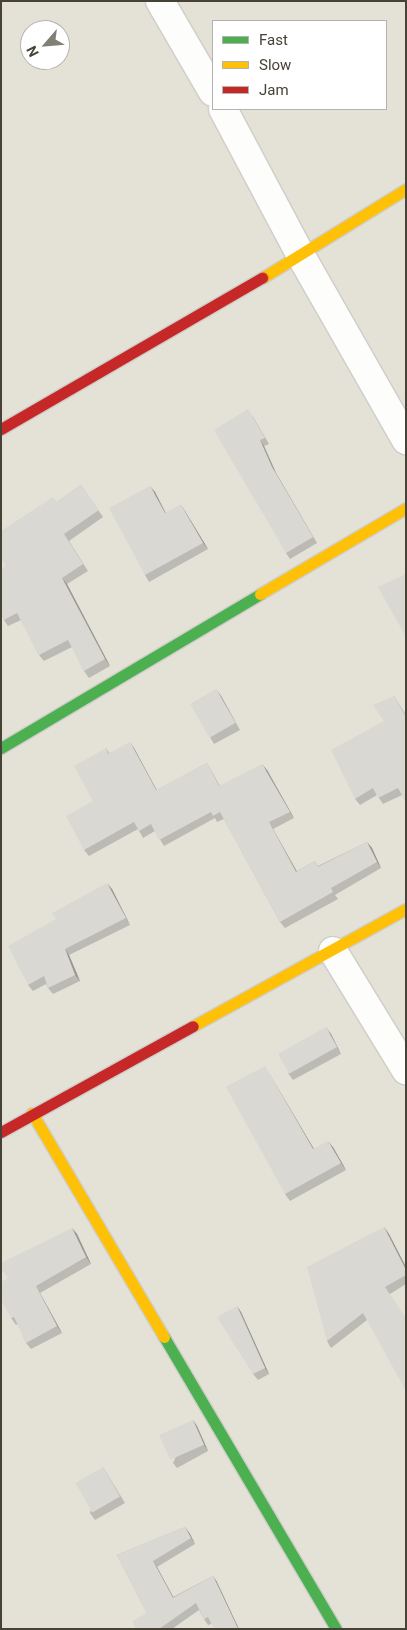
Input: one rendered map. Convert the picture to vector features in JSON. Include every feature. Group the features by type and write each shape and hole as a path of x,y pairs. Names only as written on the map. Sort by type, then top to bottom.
{"street":[{"path":"160,1 212,90"},
{"path":"224,110 301,256 406,440"},
{"path":"1,430 301,256 406,189"},
{"path":"1,748 406,508"},
{"path":"1,1132 32,1113 333,951 406,909"},
{"path":"333,951 406,1070"},
{"path":"32,1113 336,1629"}],"shaded area":[{"path":"1,1 406,1 406,1629 1,1629"}],"building":[{"path":"248,409 265,438 260,440 272,467 313,537 286,553 214,430"},
{"path":"81,485 99,510 64,534 83,564 62,578 105,659 84,671 68,640 39,655 17,613 4,620 1,615 1,569 6,566 1,558 1,531 53,497 57,502"},
{"path":"150,486 165,513 181,505 203,543 145,575 109,508"},
{"path":"406,574 406,637 378,587"},
{"path":"216,689 236,723 210,738 190,704"},
{"path":"394,696 406,717 406,802 398,788 378,798 373,788 355,799 331,750 384,721 373,705"},
{"path":"130,742 156,790 207,763 219,786 262,764 290,812 269,822 296,872 315,861 318,867 367,842 377,862 331,888 333,892 280,922 220,812 213,816 211,812 159,840 151,824 139,831 134,822 84,850 66,816 93,801 74,766 106,748 108,754"},
{"path":"107,883 126,918 65,949 75,975 48,988 44,976 28,985 8,946 56,919 52,913"},
{"path":"326,1027 337,1047 289,1074 278,1054"},
{"path":"265,1066 313,1149 328,1141 341,1163 285,1194 226,1087"},
{"path":"384,1227 406,1270 406,1275 385,1287 406,1318 406,1391 363,1313 327,1341 307,1267"},
{"path":"72,1228 86,1257 36,1286 57,1326 26,1343 14,1317 11,1318 1,1300 1,1282 8,1278 1,1269 1,1263"},
{"path":"237,1306 265,1368 253,1374 217,1317"},
{"path":"193,1420 204,1445 170,1460 159,1435"},
{"path":"103,1467 120,1496 92,1512 75,1483"},
{"path":"185,1527 191,1538 153,1561 173,1598 213,1576 238,1629 214,1629 208,1617 204,1619 196,1603 159,1629 136,1629 132,1621 147,1613 117,1555"}],"traffic: fast":[{"path":"1,748 260,594"},
{"path":"164,1337 336,1629"}],"traffic: slow":[{"path":"262,278 406,189"},
{"path":"260,594 406,508"},
{"path":"193,1026 406,909"},
{"path":"32,1113 164,1337"}],"traffic: jam":[{"path":"1,429 262,278"},
{"path":"1,1132 193,1026"}]}
